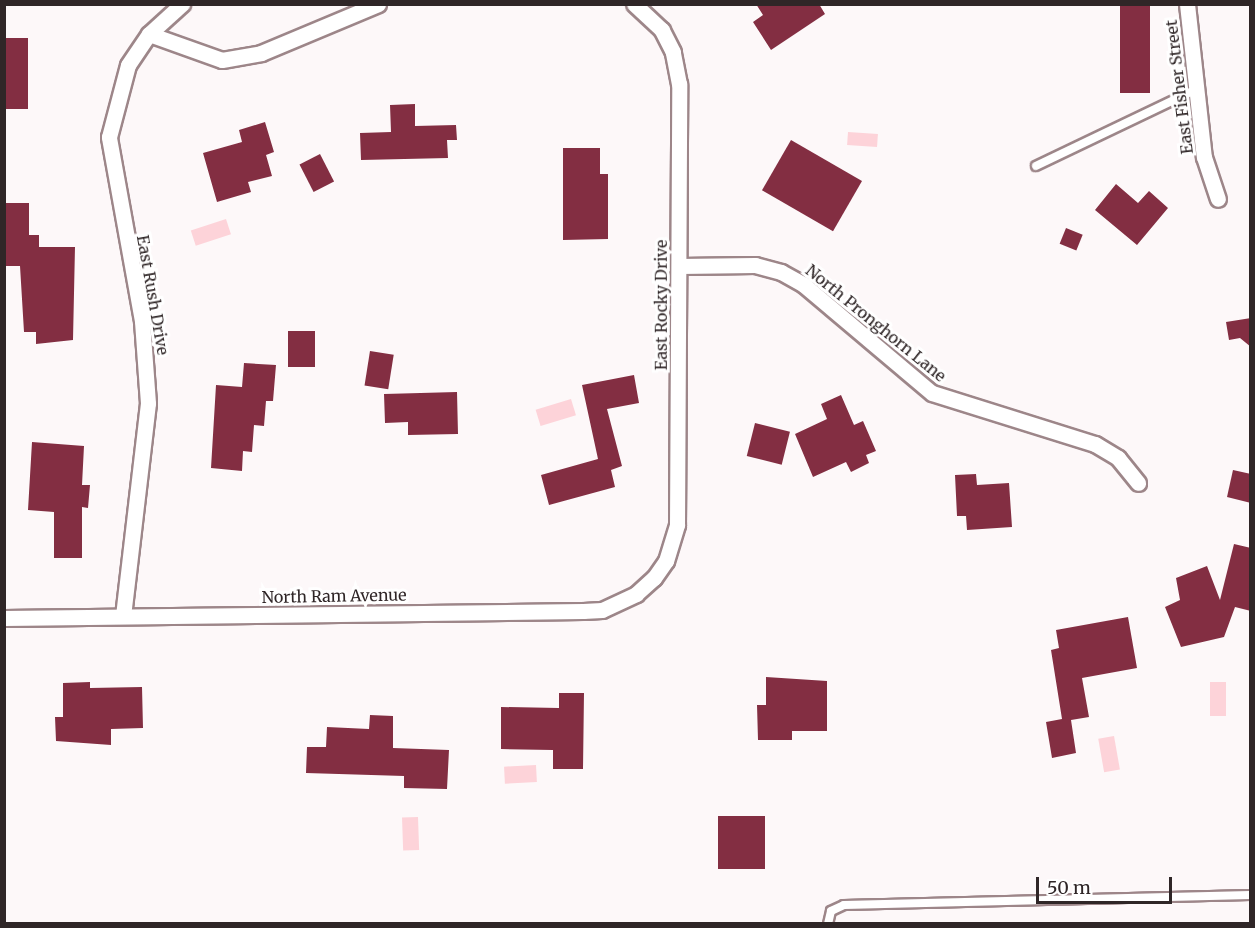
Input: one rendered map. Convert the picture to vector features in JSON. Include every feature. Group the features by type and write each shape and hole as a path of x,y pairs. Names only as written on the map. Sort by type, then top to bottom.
{"street":[{"name":"East Rush Drive","path":"123,616 143,465 146,363 109,137 125,74 149,34 182,4"},
{"path":"149,34 222,60 261,52 378,4"},
{"name":"East Rocky Drive","path":"634,4 662,30 674,52 679,84 677,525 666,561 654,578"},
{"name":"East Fisher Street","path":"1187,4 1204,157 1218,199"},
{"name":"North Pronghorn Lane","path":"679,266 754,265 781,272 804,285 939,397 1095,444 1118,458 1138,483"},
{"name":"North Ram Avenue","path":"4,618 602,610 636,594 654,578"}],"lane":[{"path":"1036,166 1197,89"},
{"path":"828,924 831,911 844,905 1251,894"}],"shaded area":[{"path":"848,132 878,134 877,147 847,145"},
{"path":"226,219 231,234 196,246 191,230"},
{"path":"571,399 576,415 541,426 536,410"},
{"path":"1210,682 1226,682 1226,716 1210,716"},
{"path":"1114,736 1120,769 1104,772 1098,739"},
{"path":"536,765 537,782 505,784 504,767"},
{"path":"418,817 419,850 403,851 402,818"}],"building":[{"path":"756,4 819,4 825,14 771,50 753,22 763,15"},
{"path":"1120,4 1150,4 1150,93 1120,93"},
{"path":"4,38 28,38 28,109 4,109"},
{"path":"415,104 415,126 456,125 457,140 447,140 448,158 361,160 360,133 391,132 390,105"},
{"path":"265,122 274,152 266,155 272,176 248,182 251,192 217,202 203,153 242,142 239,130"},
{"path":"791,140 862,181 833,231 762,190"},
{"path":"563,148 600,148 600,174 608,174 608,239 563,240"},
{"path":"320,154 334,182 314,192 300,164"},
{"path":"1116,184 1138,203 1149,191 1168,208 1137,245 1095,210"},
{"path":"4,203 29,203 29,235 39,235 39,247 75,247 73,340 36,344 36,332 24,332 20,266 4,266"},
{"path":"1066,228 1083,235 1076,251 1060,244"},
{"path":"1251,318 1251,347 1240,338 1229,340 1226,322"},
{"path":"288,331 315,331 315,367 288,367"},
{"path":"370,351 394,355 388,389 365,386"},
{"path":"244,363 276,365 273,401 266,401 264,426 254,425 252,452 243,451 242,471 211,468 216,385 242,387"},
{"path":"634,375 639,403 607,409 622,466 611,470 615,487 549,505 541,475 598,459 582,385"},
{"path":"457,392 458,434 408,435 408,422 385,423 384,394"},
{"path":"841,395 854,425 863,421 876,451 866,455 869,463 851,472 846,462 813,477 795,434 827,419 821,404"},
{"path":"755,423 790,432 782,465 747,456"},
{"path":"32,442 84,446 82,485 90,485 88,508 82,507 82,558 54,558 54,512 28,510"},
{"path":"1233,470 1251,474 1251,503 1227,497"},
{"path":"976,474 977,485 1009,483 1012,527 967,530 966,516 957,516 955,475"},
{"path":"1234,544 1251,548 1251,611 1235,607 1224,637 1181,647 1165,607 1180,600 1176,578 1207,566 1220,600"},
{"path":"1128,617 1137,668 1082,678 1089,717 1071,720 1076,753 1052,758 1046,722 1062,719 1051,650 1059,648 1056,630"},
{"path":"766,677 827,681 827,731 792,731 792,740 758,740 757,705 766,705"},
{"path":"90,682 90,688 142,687 143,728 111,729 111,745 56,741 55,717 63,717 63,683"},
{"path":"559,693 584,693 583,769 553,769 553,750 501,749 501,707 559,708"},
{"path":"370,715 393,716 393,748 449,750 447,789 404,788 404,776 306,773 307,747 326,747 327,727 369,729"},
{"path":"718,816 765,816 765,869 718,869"}]}
